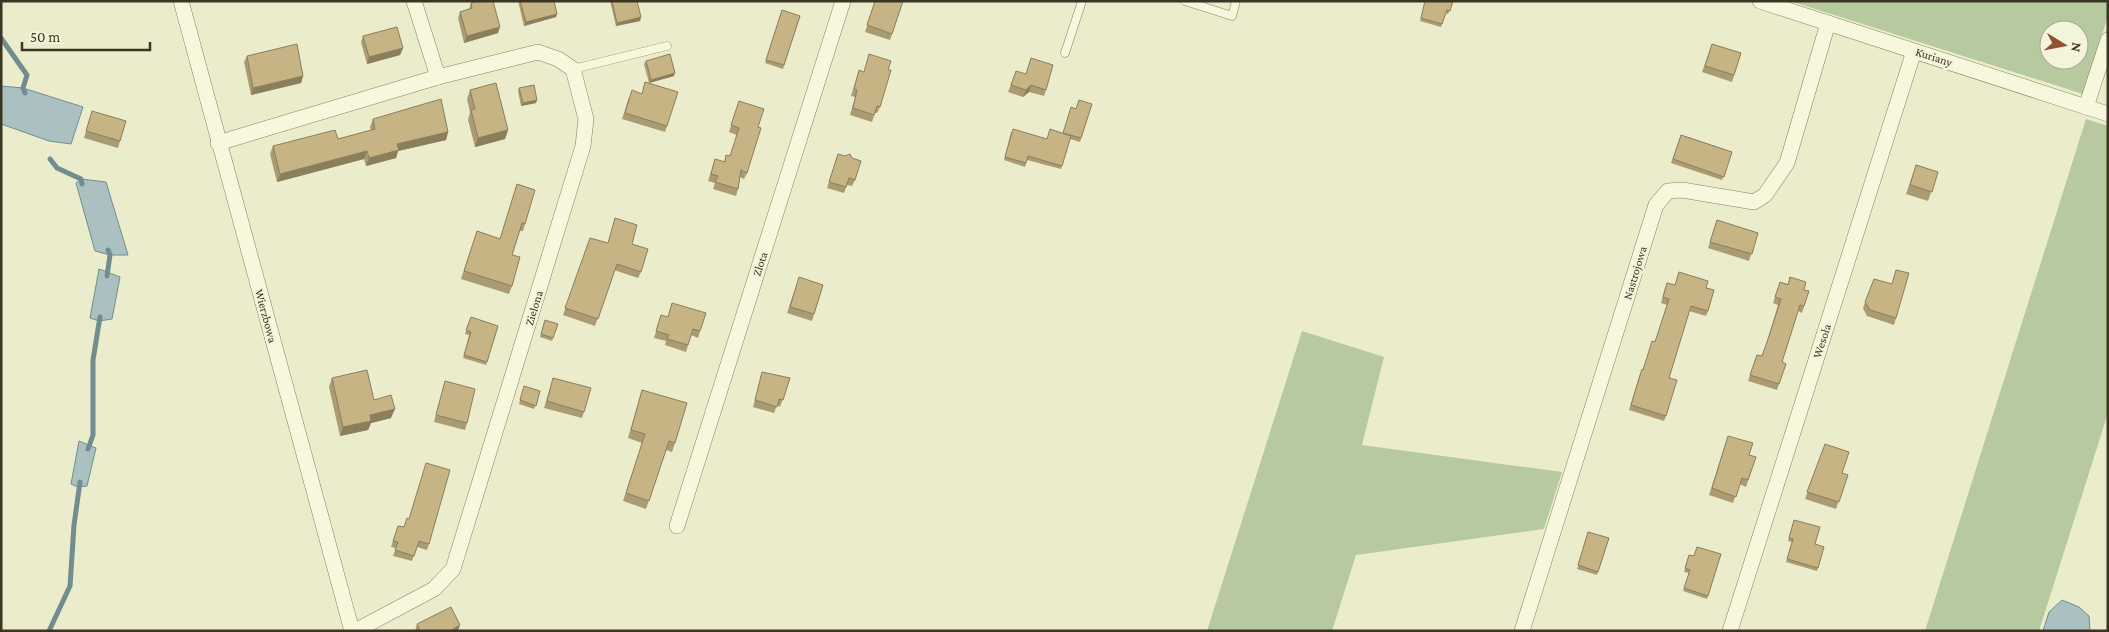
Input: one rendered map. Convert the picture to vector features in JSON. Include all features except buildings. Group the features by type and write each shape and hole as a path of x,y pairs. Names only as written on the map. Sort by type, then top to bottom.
{"street":[{"name":"Wierzbowa","path":"181,1 218,143 354,631"},
{"path":"414,1 438,77"},
{"name":"Złota","path":"677,526 843,1"},
{"name":"Kuriany","path":"1760,1 2108,114"},
{"name":"Nastrojowa","path":"1522,631 1656,205 1668,191 1682,190 1754,202 1765,194 1787,163 1828,23"},
{"path":"2086,107 2108,40"},
{"name":"Wesoła","path":"1730,631 1914,51"},
{"path":"218,143 438,77 538,52 558,58 573,70"},
{"name":"Zielona","path":"354,631 434,589 453,568 583,146 586,119 573,70"}],"lane":[{"path":"1066,54 1082,1"},
{"path":"1185,1 1232,16 1236,1"},
{"path":"573,70 667,46"}],"green space":[{"path":"1790,1 2108,1 2108,16 2083,94"},
{"path":"2086,119 2108,126 2108,413 2039,631 1925,631"},
{"path":"1302,331 1384,357 1362,445 1562,472 1544,529 1356,555 1332,631 1207,631"}],"shaded area":[{"path":"1,86 23,88 83,107 71,144 49,141 1,124"},
{"path":"81,179 106,182 128,255 110,255 95,251 76,183"},
{"path":"99,269 120,277 112,319 99,321 90,318"},
{"path":"79,441 96,448 87,486 78,487 71,484"},
{"path":"2062,600 2079,607 2089,616 2090,631 2043,631 2049,612"}],"waterway":[{"path":"1,38 27,75 23,88 25,93"},
{"path":"50,159 57,168 81,179 82,184"},
{"path":"107,276 110,255 108,250"},
{"path":"88,449 93,435 93,360 100,317"},
{"path":"49,631 70,586 74,525 80,482"}]}
